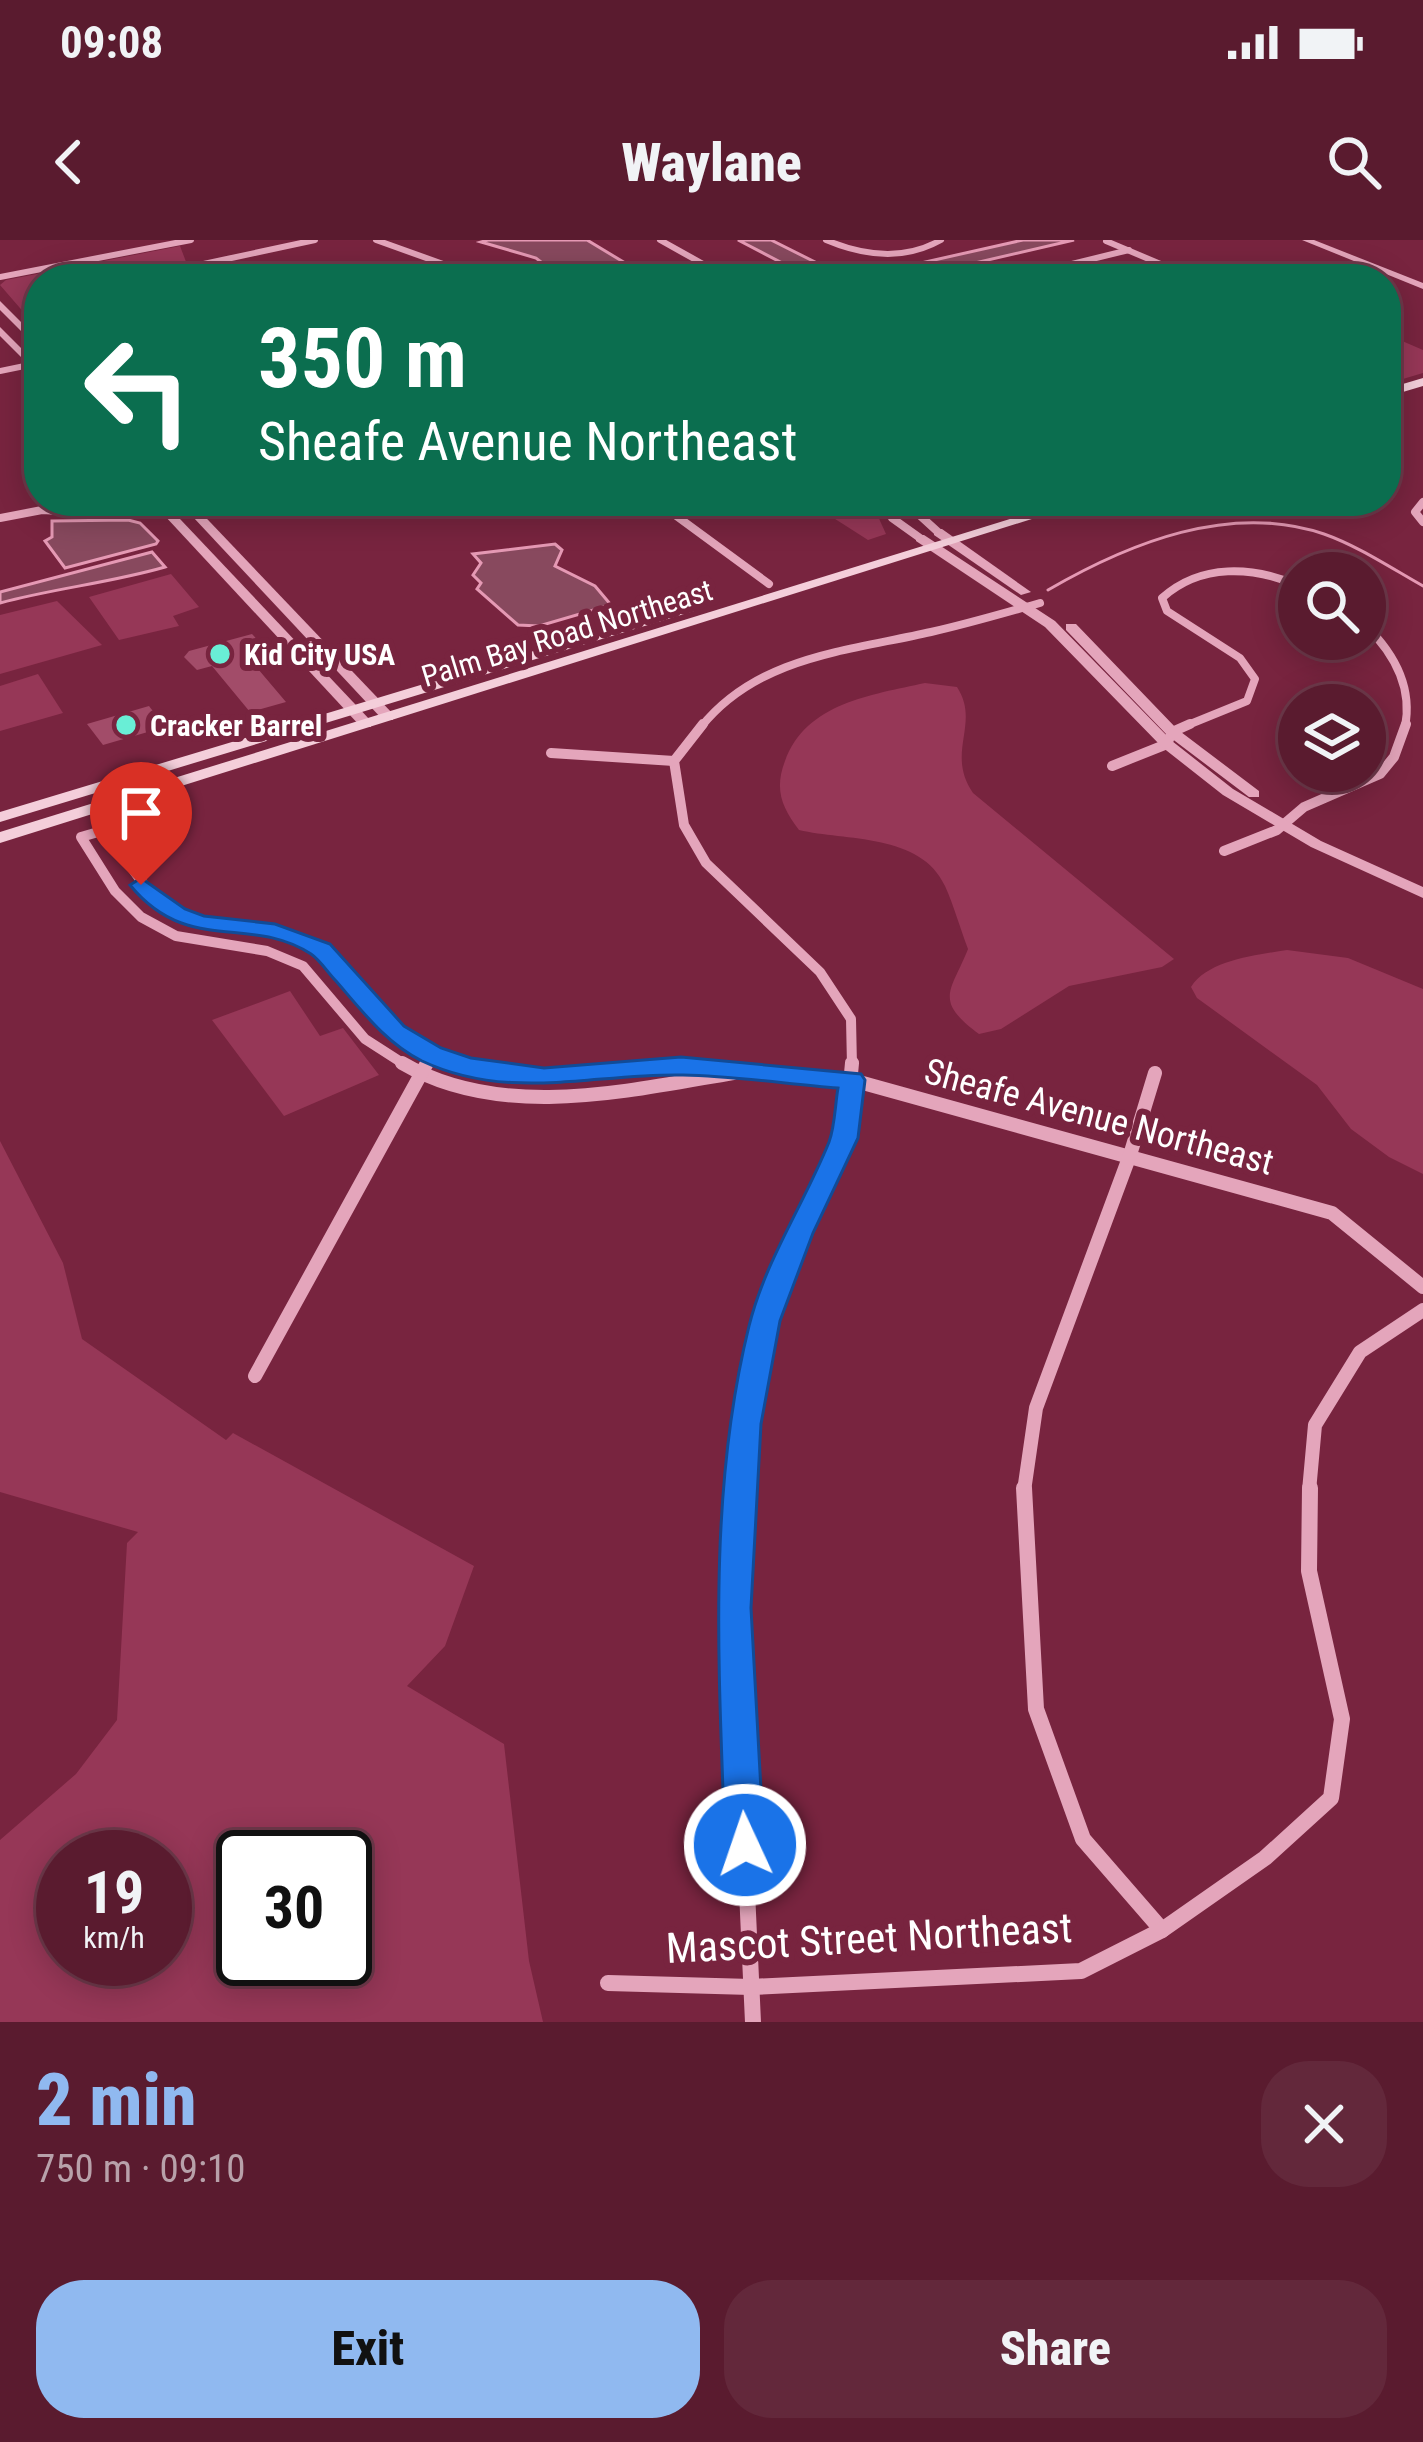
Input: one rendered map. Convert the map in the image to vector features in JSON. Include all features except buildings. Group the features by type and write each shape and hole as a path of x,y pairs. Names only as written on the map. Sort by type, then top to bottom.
{"main road":[{"name":"Palm Bay Road Northeast","path":"936,540 999,516"},
{"name":"Palm Bay Road Northeast","path":"0,817 353,709 382,710 1026,516"},
{"name":"Palm Bay Road Northeast","path":"0,838 366,724 382,710"}],"street":[{"path":"67,264 190,240"},
{"path":"204,264 316,240"},
{"path":"379,242 395,240"},
{"path":"660,240 703,264"},
{"path":"826,240 863,253 888,254 913,252 941,240"},
{"path":"1306,240 1371,264"},
{"path":"1319,240 1377,264"},
{"path":"1106,241 1161,264"},
{"path":"379,242 406,257 441,264"},
{"path":"1071,264 1129,250"},
{"path":"0,304 24,330"},
{"path":"0,330 24,354"},
{"path":"1423,502 1415,512 1423,522"},
{"path":"175,516 366,724"},
{"path":"198,516 382,710"},
{"path":"674,516 766,592"},
{"path":"891,516 1034,605 1228,792 1423,893"},
{"path":"916,516 936,540"},
{"path":"216,564 229,548"},
{"path":"1112,766 1247,701 1255,680 1240,658 1167,611 1162,598 1172,587 1223,572 1255,569 1278,578"},
{"path":"753,2022 734,1608 745,1424 765,1321 798,1233 844,1138 852,1080 851,1019 820,972 706,863 684,825 674,761 715,710 746,685 808,656 933,632 1034,605"},
{"path":"1386,641 1408,671 1419,697"},
{"path":"1224,851 1288,822 1298,810 1384,772 1423,721"},
{"path":"551,753 674,761"},
{"path":"1288,822 1423,880"},
{"name":"Sheafe Avenue Northeast","path":"733,1073 608,1094 527,1097 473,1090 419,1072 375,1048 310,970 290,958 184,938 134,916 81,837 105,830 141,885 176,914 200,923 275,932 321,950 395,1032 432,1054 468,1066 544,1077 681,1066 852,1080 1332,1213 1423,1287"},
{"path":"255,1376 432,1054"},
{"path":"1155,1073 1036,1408 1022,1505 1036,1709 1083,1839 1162,1930"},
{"name":"Mascot Street Northeast","path":"608,1983 751,1987 1081,1971 1162,1930 1265,1858 1331,1798 1342,1719 1309,1571 1307,1518 1315,1425 1360,1352 1423,1310"}],"shaded area":[{"path":"587,240 627,264 544,264 481,242"},
{"path":"738,240 771,240 819,264 784,264"},
{"path":"1023,240 1074,240 971,264 917,264"},
{"path":"180,246 187,264 88,264"},
{"path":"24,276 24,313 0,285"},
{"path":"1401,340 1423,350 1423,373 1401,380"},
{"path":"830,516 878,516 886,534 868,540"},
{"path":"52,521 140,523 156,544 65,568 45,541 52,537"},
{"path":"555,544 562,550 555,566 595,586 611,605 539,626 518,625 477,589 481,583 473,575 481,563 473,554"},
{"path":"152,552 165,567 0,603 0,592"},
{"path":"171,574 199,607 173,616 179,626 119,640 89,597"},
{"path":"57,601 102,645 0,674 0,615"},
{"path":"38,674 63,713 0,731 0,686"},
{"path":"925,683 957,687 963,700 962,764 973,793 1174,959 1162,967 1069,986 1001,1029 979,1034 955,1012 950,995 968,949 934,869 919,856 880,842 799,830 780,790 785,761 795,741 824,714 863,698"},
{"path":"1287,950 1348,958 1423,989 1423,1174 1389,1157 1351,1129 1317,1085 1197,998 1191,987 1221,965"},
{"path":"290,991 320,1036 343,1028 379,1075 284,1116 212,1020"},
{"path":"0,1141 63,1263 82,1339 226,1440 233,1433 474,1566 445,1646 407,1686 504,1744 529,1961 543,2022 0,2022 0,1840 76,1774 117,1720 127,1543 138,1532 0,1492"}],"waterway":[{"path":"1048,590 1146,543 1217,525 1253,523 1324,534 1423,586"}],"place":[{"name":"Kid City USA","path":"220,654"},
{"name":"Cracker Barrel","path":"126,725"}],"route":[{"path":"141,885 176,914 200,923 302,939 335,961 395,1032 432,1054 468,1066 544,1077 681,1066 852,1080 844,1138 798,1233 765,1321 745,1424 734,1608 745,1845"}]}
